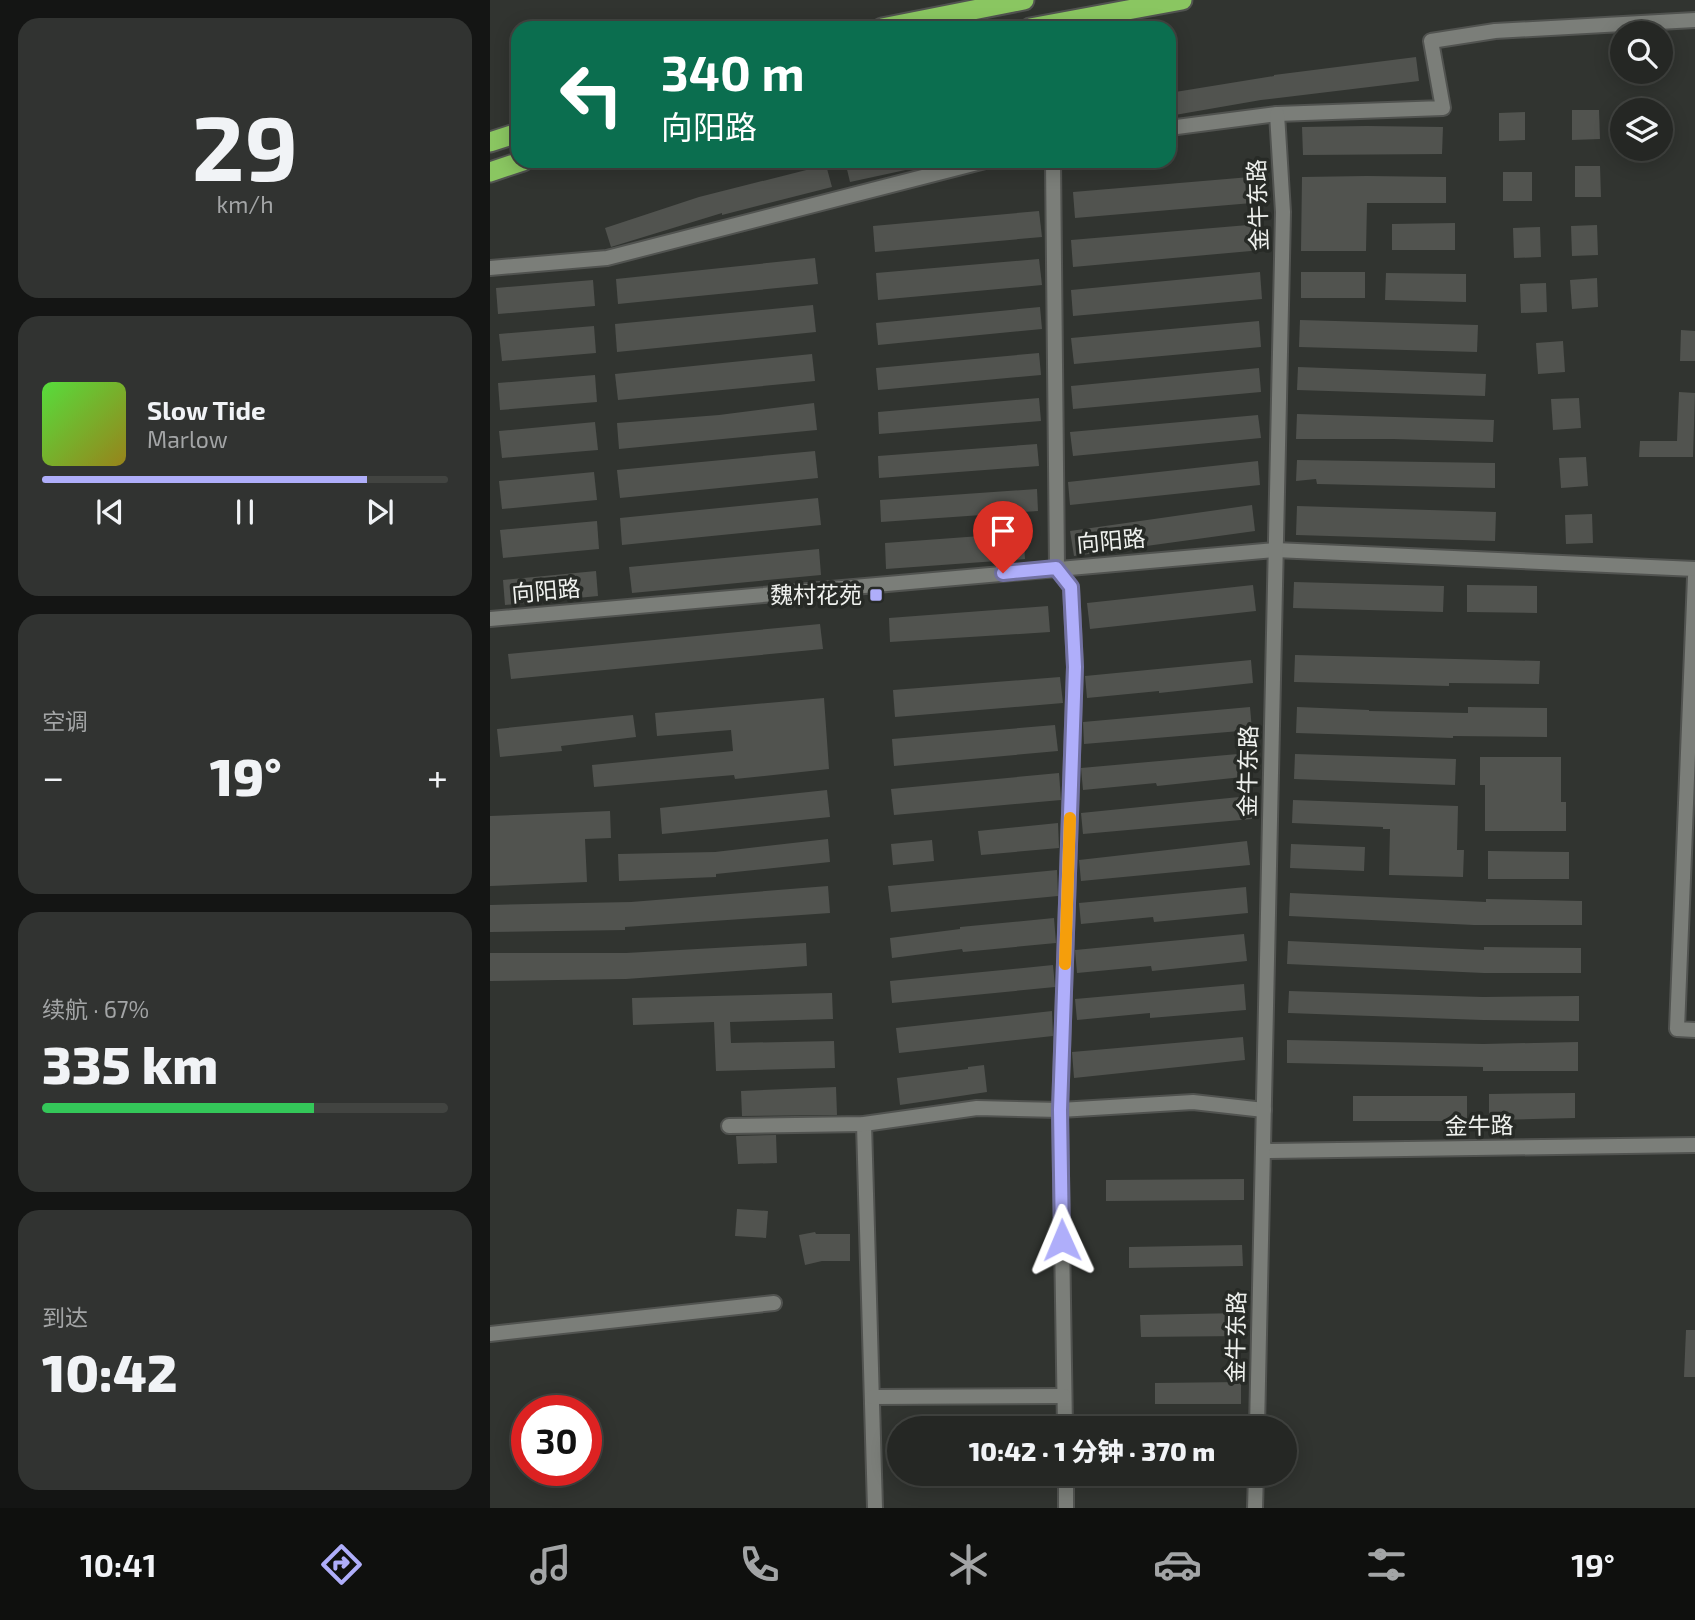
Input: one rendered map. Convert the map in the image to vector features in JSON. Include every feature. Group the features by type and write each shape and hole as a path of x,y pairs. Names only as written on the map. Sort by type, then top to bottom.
{"highway":[{"path":"918,21 1024,0"},
{"path":"1068,21 1182,0"},
{"path":"490,142 511,135"},
{"path":"490,172 511,165"}],"street":[{"path":"1176,127 1277,114 1443,108 1431,41 1495,31 1695,20"},
{"name":"金牛东路","path":"1257,1416 1283,212 1277,114"},
{"path":"490,268 607,258 958,168"},
{"path":"1053,168 1056,568 1071,587 1075,667 1060,1110 1065,1416"},
{"name":"向阳路","path":"490,619 1275,550 1695,569"},
{"path":"1695,577 1676,1029 1695,1030"},
{"path":"729,1126 864,1124 977,1108 1060,1110 1193,1102 1264,1110"},
{"path":"864,1124 874,1508"},
{"name":"金牛路","path":"1263,1151 1695,1145"},
{"path":"490,1334 774,1303"},
{"path":"872,1397 1064,1396"},
{"path":"1066,1486 1066,1508"},
{"path":"1255,1508 1256,1486"}],"building":[{"path":"1416,57 1419,81 1261,100 1176,115 1176,92 1274,75"},
{"path":"1572,110 1599,110 1600,139 1572,140"},
{"path":"1525,112 1525,140 1499,141 1499,113"},
{"path":"1302,127 1443,127 1442,154 1303,155"},
{"path":"1575,166 1600,166 1601,197 1575,197"},
{"path":"814,168 827,168 832,187 722,213 611,247 605,228 699,197"},
{"path":"847,168 915,168 850,182"},
{"path":"1503,172 1532,172 1532,201 1503,201"},
{"path":"1262,176 1264,202 1075,218 1073,192"},
{"path":"1302,177 1446,177 1446,203 1367,203 1366,251 1301,251"},
{"path":"1039,211 1042,237 875,252 873,226"},
{"path":"1455,223 1455,250 1392,250 1392,224"},
{"path":"1260,224 1262,250 1073,267 1071,240"},
{"path":"1597,225 1598,255 1572,256 1571,226"},
{"path":"1540,227 1541,257 1514,258 1513,228"},
{"path":"815,258 818,284 618,304 616,279"},
{"path":"1039,259 1042,285 878,300 876,273"},
{"path":"1260,272 1262,299 1073,316 1071,290"},
{"path":"1301,272 1365,272 1365,298 1301,298"},
{"path":"1386,273 1466,274 1466,302 1385,300"},
{"path":"1597,278 1598,307 1572,309 1570,280"},
{"path":"593,280 595,306 498,314 496,288"},
{"path":"1546,283 1547,312 1521,313 1520,284"},
{"path":"813,305 816,332 617,352 615,324"},
{"path":"1040,307 1042,329 878,345 876,323"},
{"path":"1300,320 1478,325 1477,352 1299,347"},
{"path":"1259,321 1261,347 1074,364 1071,338"},
{"path":"594,326 596,353 502,361 499,334"},
{"path":"1681,330 1695,331 1695,361 1680,361"},
{"path":"1563,341 1565,372 1538,374 1536,343"},
{"path":"1039,353 1041,375 878,390 876,368"},
{"path":"812,354 815,381 618,400 615,374"},
{"path":"1298,367 1486,374 1485,396 1297,390"},
{"path":"1259,368 1261,392 1073,409 1071,386"},
{"path":"595,375 597,402 500,410 498,383"},
{"path":"1679,392 1695,393 1693,457 1639,457 1640,441 1677,441"},
{"path":"1039,398 1041,421 879,434 878,412"},
{"path":"1579,398 1581,428 1553,430 1551,399"},
{"path":"814,403 817,430 619,449 617,423 719,415"},
{"path":"1297,414 1494,420 1493,442 1296,439"},
{"path":"1258,415 1261,438 1073,456 1070,432"},
{"path":"595,422 598,450 502,458 499,431"},
{"path":"1037,444 1039,466 879,478 878,456"},
{"path":"815,451 818,478 620,498 617,470"},
{"path":"1586,457 1588,486 1561,488 1559,458"},
{"path":"1297,460 1495,463 1495,488 1317,484 1316,479 1296,481"},
{"path":"1258,461 1260,485 1070,505 1068,482"},
{"path":"594,472 597,500 502,509 499,481"},
{"path":"1037,489 1038,511 881,522 880,500"},
{"path":"818,498 821,525 622,545 620,518"},
{"path":"1252,505 1255,531 1074,556 1070,531"},
{"path":"1297,506 1496,512 1495,541 1296,535"},
{"path":"1592,514 1593,543 1566,544 1565,515"},
{"path":"597,521 599,549 503,558 500,530"},
{"path":"1023,533 1025,559 886,569 885,543"},
{"path":"819,549 821,575 632,593 629,567"},
{"path":"596,571 598,596 505,605 503,580"},
{"path":"1294,582 1444,586 1443,612 1293,608"},
{"path":"1253,585 1256,611 1090,629 1087,603"},
{"path":"1467,585 1537,586 1537,613 1467,612"},
{"path":"1048,606 1050,632 890,642 889,618"},
{"path":"820,624 823,649 511,679 508,654"},
{"path":"1295,655 1540,661 1539,684 1449,683 1449,686 1294,682"},
{"path":"1251,660 1253,683 1087,698 1085,676"},
{"path":"1060,677 1063,703 895,717 893,690"},
{"path":"824,698 829,769 735,779 734,775 594,787 592,765 733,751 731,730 657,736 655,713"},
{"path":"1250,707 1252,730 1084,744 1083,722"},
{"path":"1297,707 1468,713 1468,707 1547,708 1547,737 1453,738 1296,733"},
{"path":"633,715 636,737 561,746 562,751 500,757 497,729"},
{"path":"1055,725 1058,751 894,766 892,739"},
{"path":"1249,753 1252,776 1157,786 1156,783 1083,790 1081,768"},
{"path":"1295,754 1456,759 1455,785 1294,779"},
{"path":"1480,757 1561,757 1561,802 1566,802 1566,831 1485,831 1485,785 1480,785"},
{"path":"1059,773 1061,800 894,815 891,789"},
{"path":"827,790 830,817 662,834 660,808"},
{"path":"1249,796 1252,819 1083,834 1081,813"},
{"path":"1293,800 1458,806 1457,850 1464,850 1463,877 1389,875 1390,829 1292,823"},
{"path":"610,811 611,838 585,839 587,882 490,886 490,816"},
{"path":"1058,823 1059,848 981,855 978,831"},
{"path":"828,839 830,862 716,874 716,877 619,881 618,854 715,852"},
{"path":"932,840 934,861 893,865 891,844"},
{"path":"1247,841 1250,865 1081,881 1079,860"},
{"path":"1291,844 1365,847 1364,871 1290,868"},
{"path":"1488,851 1569,852 1569,879 1488,879"},
{"path":"1057,870 1058,896 891,912 888,886"},
{"path":"828,886 830,913 625,927 625,930 490,932 490,905 631,902"},
{"path":"1246,887 1248,913 1154,922 1153,917 1081,924 1079,903"},
{"path":"1290,893 1486,902 1486,899 1582,901 1582,925 1474,925 1289,916"},
{"path":"1054,918 1056,943 963,952 962,949 892,958 890,938 960,927"},
{"path":"1244,934 1247,961 1152,971 1151,966 1077,973 1075,950"},
{"path":"1288,941 1484,950 1484,947 1581,948 1581,973 1484,973 1287,964"},
{"path":"806,943 807,966 626,979 490,981 490,953 626,953"},
{"path":"1053,965 1055,987 892,1003 890,981"},
{"path":"1244,984 1246,1010 1150,1018 1150,1013 1077,1020 1075,999"},
{"path":"1289,991 1483,997 1579,996 1579,1021 1288,1013"},
{"path":"832,993 833,1019 730,1022 731,1043 834,1041 835,1068 716,1071 714,1022 633,1025 632,998"},
{"path":"1052,1011 1053,1036 899,1053 896,1028"},
{"path":"1243,1037 1245,1060 1074,1078 1072,1052"},
{"path":"1287,1040 1483,1044 1578,1042 1578,1071 1483,1071 1483,1067 1287,1063"},
{"path":"984,1065 987,1092 900,1105 897,1078"},
{"path":"836,1087 837,1115 742,1116 741,1091"},
{"path":"1575,1093 1575,1118 1489,1120 1489,1094"},
{"path":"1353,1096 1467,1096 1467,1121 1353,1121"},
{"path":"776,1135 777,1163 738,1164 736,1136"},
{"path":"1244,1179 1244,1200 1106,1201 1106,1180"},
{"path":"737,1209 768,1211 766,1238 735,1236"},
{"path":"815,1232 850,1234 850,1261 822,1261 805,1265 799,1235"},
{"path":"1242,1245 1243,1266 1129,1268 1129,1247"},
{"path":"1241,1313 1242,1336 1141,1337 1140,1315"},
{"path":"1686,1330 1695,1330 1695,1377 1684,1377"},
{"path":"1241,1382 1241,1404 1155,1404 1155,1383"}],"slow traffic":[{"path":"1065,964 1070,818"}],"place":[{"name":"魏村花苑","path":"876,595"}],"route":[{"path":"1003,573 1056,568 1071,587 1075,667 1060,1110 1062,1240"}]}
